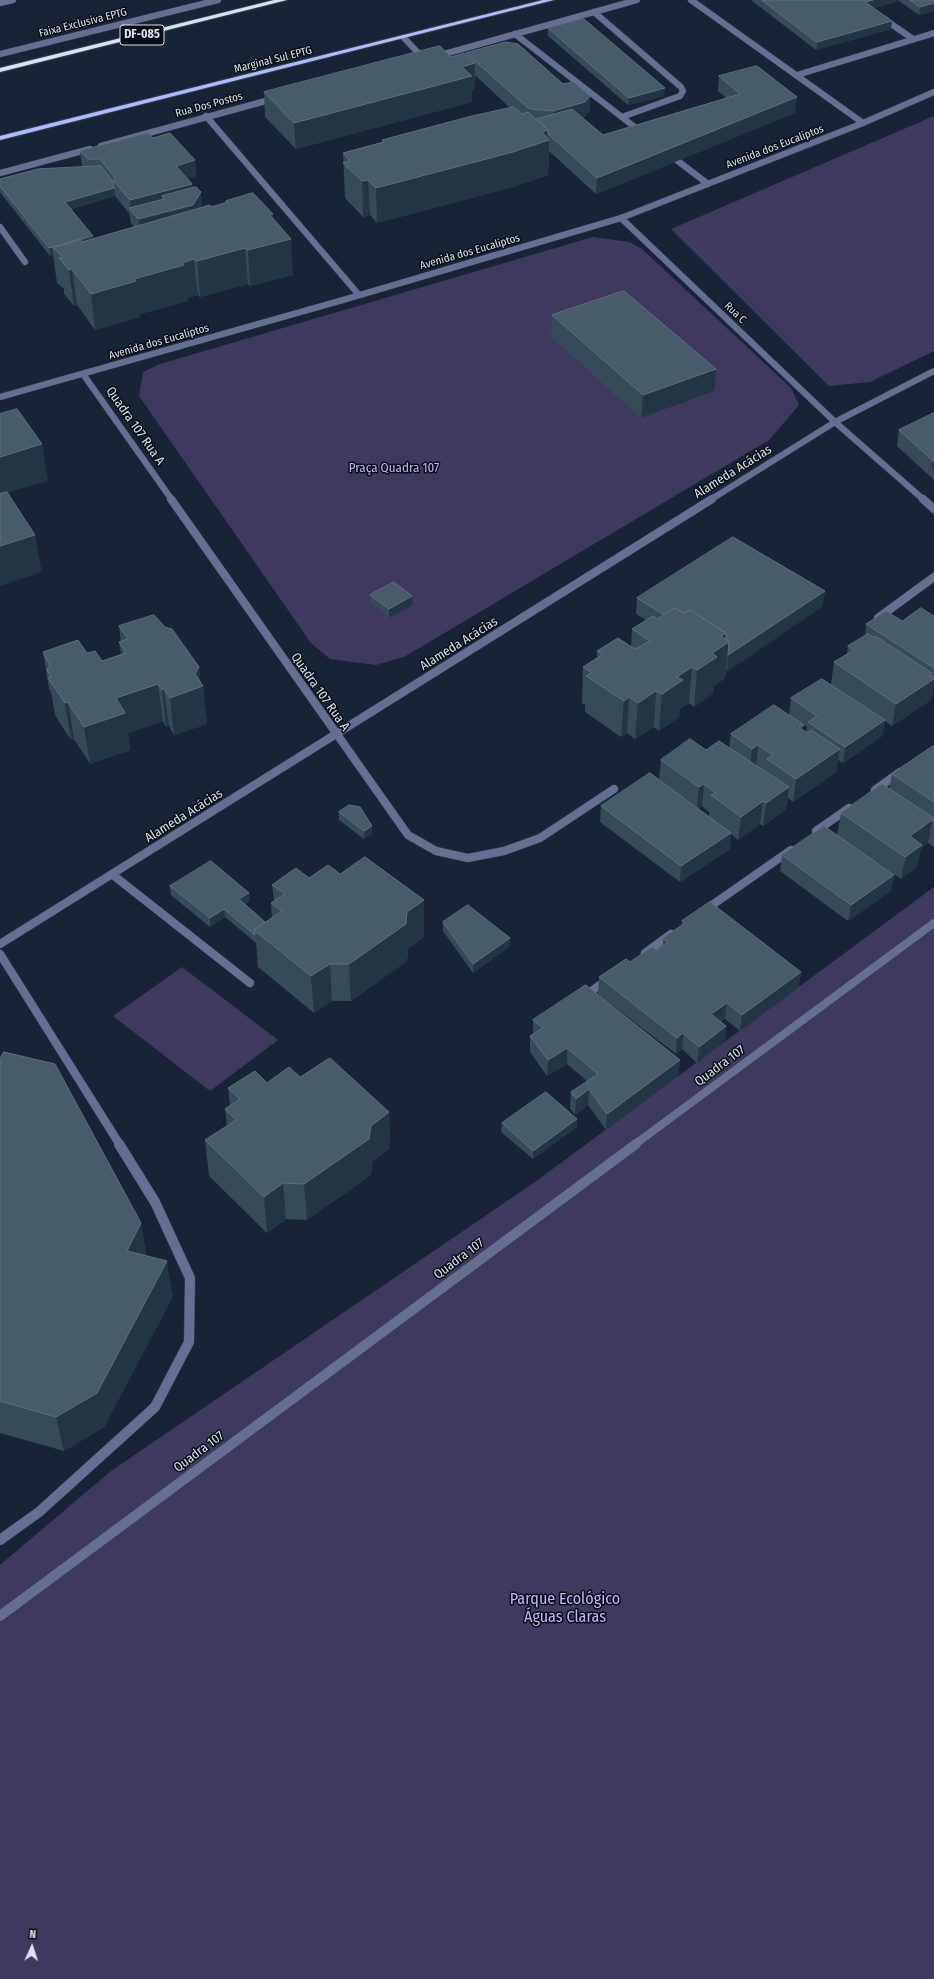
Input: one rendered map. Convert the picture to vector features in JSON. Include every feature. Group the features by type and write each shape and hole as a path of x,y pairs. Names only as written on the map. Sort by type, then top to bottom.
{"highway":[{"name":"DF-085","path":"0,70 283,0"}],"main road":[{"name":"Marginal Sul EPTG","path":"0,138 551,0"}],"street":[{"path":"0,3 13,0"},
{"name":"Faixa Exclusiva EPTG","path":"0,54 218,0"},
{"path":"417,61 637,0"},
{"path":"691,0 863,123"},
{"path":"594,12 681,87 683,91 680,96 622,117"},
{"path":"881,18 913,39"},
{"path":"797,76 934,33"},
{"path":"515,34 646,136"},
{"path":"404,38 424,59"},
{"name":"Avenida dos Eucaliptos","path":"0,397 359,295 621,218 863,123 934,92"},
{"name":"Rua Dos Postos","path":"0,173 206,116 281,97"},
{"path":"206,116 359,295"},
{"path":"665,150 708,184"},
{"name":"Rua C","path":"621,218 835,422 934,509"},
{"path":"0,227 25,262"},
{"name":"Alameda Acácias","path":"0,944 336,736 835,422 934,371"},
{"name":"Quadra 107 Rua A","path":"83,374 336,736 408,836 436,851 468,858 504,851 540,838 614,789"},
{"path":"874,621 934,577"},
{"path":"869,794 908,767"},
{"path":"810,836 856,804"},
{"path":"700,914 797,845"},
{"path":"113,875 250,983"},
{"name":"Quadra 107","path":"0,1616 934,923"},
{"path":"641,956 680,928"},
{"path":"0,954 155,1202 190,1278 189,1342 155,1407 39,1512 0,1540"},
{"path":"589,993 615,974"}],"green space":[{"path":"934,116 934,351 870,382 829,386 671,229"},
{"name":"Praça Quadra 107","path":"593,237 629,242 642,249 791,388 799,405 769,440 404,657 376,665 330,659 311,643 139,396 143,372 160,364"},
{"name":"Parque Ecológico Águas Claras","path":"934,887 934,1979 0,1979 0,1565 111,1471 535,1182"},
{"path":"182,967 278,1040 210,1091 113,1016"}],"building":[{"path":"762,0 873,0 865,2 892,21 817,42"},
{"path":"910,0 934,0 934,3 920,7"},
{"path":"584,19 665,88 629,98 548,28"},
{"path":"506,42 518,44 563,84 574,82 590,96 585,102 553,111 531,109 527,107 466,53"},
{"path":"440,46 451,57 464,53 475,63 462,67 472,76 294,123 264,92"},
{"path":"757,66 797,97 597,178 548,134 548,130 536,119 572,109 603,135 740,94 719,76"},
{"path":"514,107 522,114 528,112 548,130 542,132 549,140 513,152 376,188 368,180 362,181 343,163 350,161 343,153 384,142 382,140 472,116"},
{"path":"148,133 153,138 170,133 195,160 176,166 192,184 130,200 113,180 116,179 100,159 88,159 80,151"},
{"path":"101,166 113,182 114,188 65,202 93,236 49,248 0,186 0,179 38,169"},
{"path":"196,187 201,192 193,205 138,219 129,208 164,199 162,196"},
{"path":"253,193 273,214 270,215 291,239 248,250 245,248 197,261 194,259 182,263 184,265 134,279 136,281 91,294 72,269 69,270 59,258 63,257 52,247 68,244 66,243 80,239 82,242 210,205 211,207"},
{"path":"624,291 716,369 643,395 552,315"},
{"path":"17,409 42,444 0,457 0,414"},
{"path":"934,413 934,460 933,461 899,430"},
{"path":"7,492 35,535 0,546 0,494"},
{"path":"733,537 825,591 728,655 729,642 726,639 726,633 690,610 684,613 675,608 664,615 637,598"},
{"path":"394,582 412,596 389,609 370,595"},
{"path":"675,608 684,613 690,610 726,633 721,636 729,642 712,653 717,657 697,670 692,667 677,677 683,680 662,694 656,691 638,703 629,697 624,701 586,676 592,673 583,667 602,655 597,651 618,638 635,649 650,641 632,629 653,616 657,619"},
{"path":"921,608 934,616 934,668 866,624 886,611 902,621"},
{"path":"154,615 165,627 172,629 199,667 195,674 203,686 170,698 164,689 162,690 158,684 116,698 125,713 84,727 68,702 65,703 48,678 51,677 47,670 50,665 43,652 78,640 87,653 95,651 102,661 126,653 119,642 128,639 119,626"},
{"path":"868,634 873,637 875,636 932,673 930,675 934,677 934,679 896,704 834,662 854,650 848,646"},
{"path":"822,679 885,720 845,747 808,722 817,716 791,698"},
{"path":"774,705 804,725 799,728 808,733 811,730 840,749 796,779 767,759 773,755 758,745 752,749 731,734"},
{"path":"690,739 706,750 719,741 789,787 766,803 763,801 741,817 711,795 716,793 704,784 699,787 661,760"},
{"path":"934,746 934,802 892,774"},
{"path":"650,773 731,833 681,866 601,806"},
{"path":"882,784 934,818 934,822 932,820 910,836 922,845 905,857 841,813"},
{"path":"349,805 360,807 372,826 364,831 339,812"},
{"path":"824,826 894,875 851,905 782,855"},
{"path":"365,857 424,900 407,912 406,924 349,964 330,964 311,976 254,930 282,911 271,903 285,894 272,885 296,868 309,878 328,865 340,874"},
{"path":"211,861 249,893 239,899 265,922 254,930 255,935 224,909 210,918 170,886"},
{"path":"710,902 801,972 742,1015 727,1003 711,1014 726,1026 699,1047 683,1033 677,1038 599,977 626,959 630,962 652,947 657,950 668,942 663,938 685,923 682,921"},
{"path":"468,905 510,938 473,964 443,922"},
{"path":"586,985 680,1060 607,1114 589,1089 576,1099 571,1092 598,1074 567,1048 548,1060 530,1036 543,1028 533,1020"},
{"path":"4,1052 55,1064 141,1223 127,1251 167,1261 97,1393 56,1417 0,1401 0,1059"},
{"path":"330,1058 389,1112 371,1126 369,1139 304,1184 283,1183 264,1197 205,1140 236,1120 225,1109 240,1099 228,1088 255,1071 267,1083 289,1067 300,1077"},
{"path":"546,1092 577,1119 533,1151 502,1123"}]}
